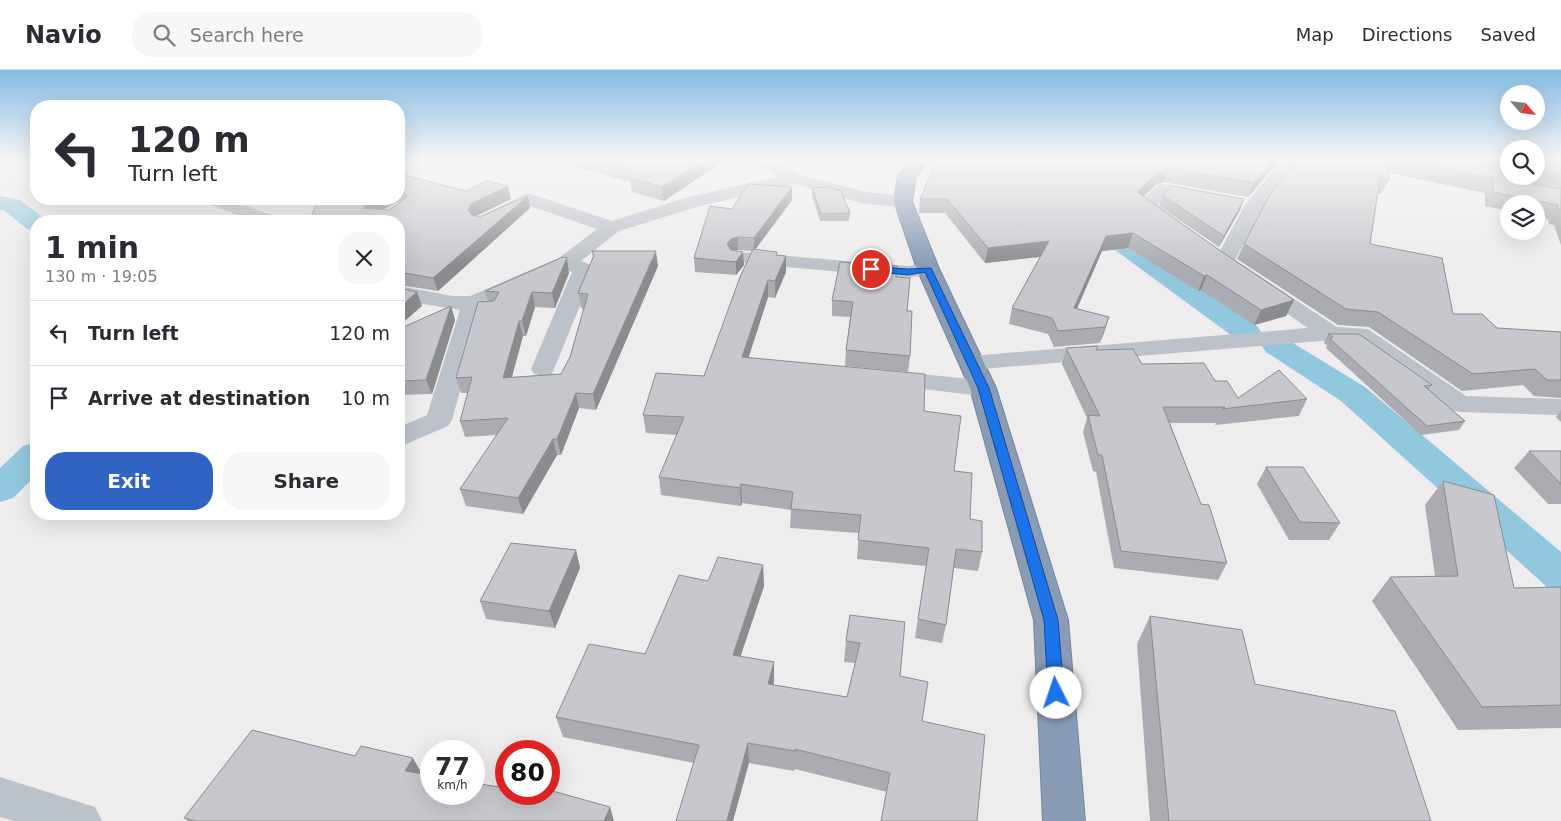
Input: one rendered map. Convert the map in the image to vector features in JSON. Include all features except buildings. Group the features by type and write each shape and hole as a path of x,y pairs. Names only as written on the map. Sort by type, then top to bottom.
{"highway":[{"path":"904,195 903,201 928,269 983,388 1051,620 1064,821"}],"street":[{"path":"405,294 453,303 473,303 566,262 612,227 695,202 725,195"},
{"path":"854,195 865,198 903,201"},
{"path":"1157,195 1144,206 1184,234"},
{"path":"1200,195 1254,205"},
{"path":"1262,195 1216,256 1332,334"},
{"path":"483,222 528,199 612,227"},
{"path":"229,205 253,215"},
{"path":"740,258 908,272 928,269"},
{"path":"543,369 584,269 566,262"},
{"path":"405,435 439,420 473,303"},
{"path":"971,363 1332,334 1360,334 1460,404 1561,407"},
{"path":"865,377 983,388"},
{"path":"0,797 81,821"}],"waterway":[{"path":"0,203 12,205 30,219"},
{"path":"1090,220 1246,332"},
{"path":"1277,346 1353,394 1561,576"},
{"path":"0,489 30,460"}],"route":[{"path":"871,269 908,272 928,269 983,388 1051,620 1056,693"}]}
